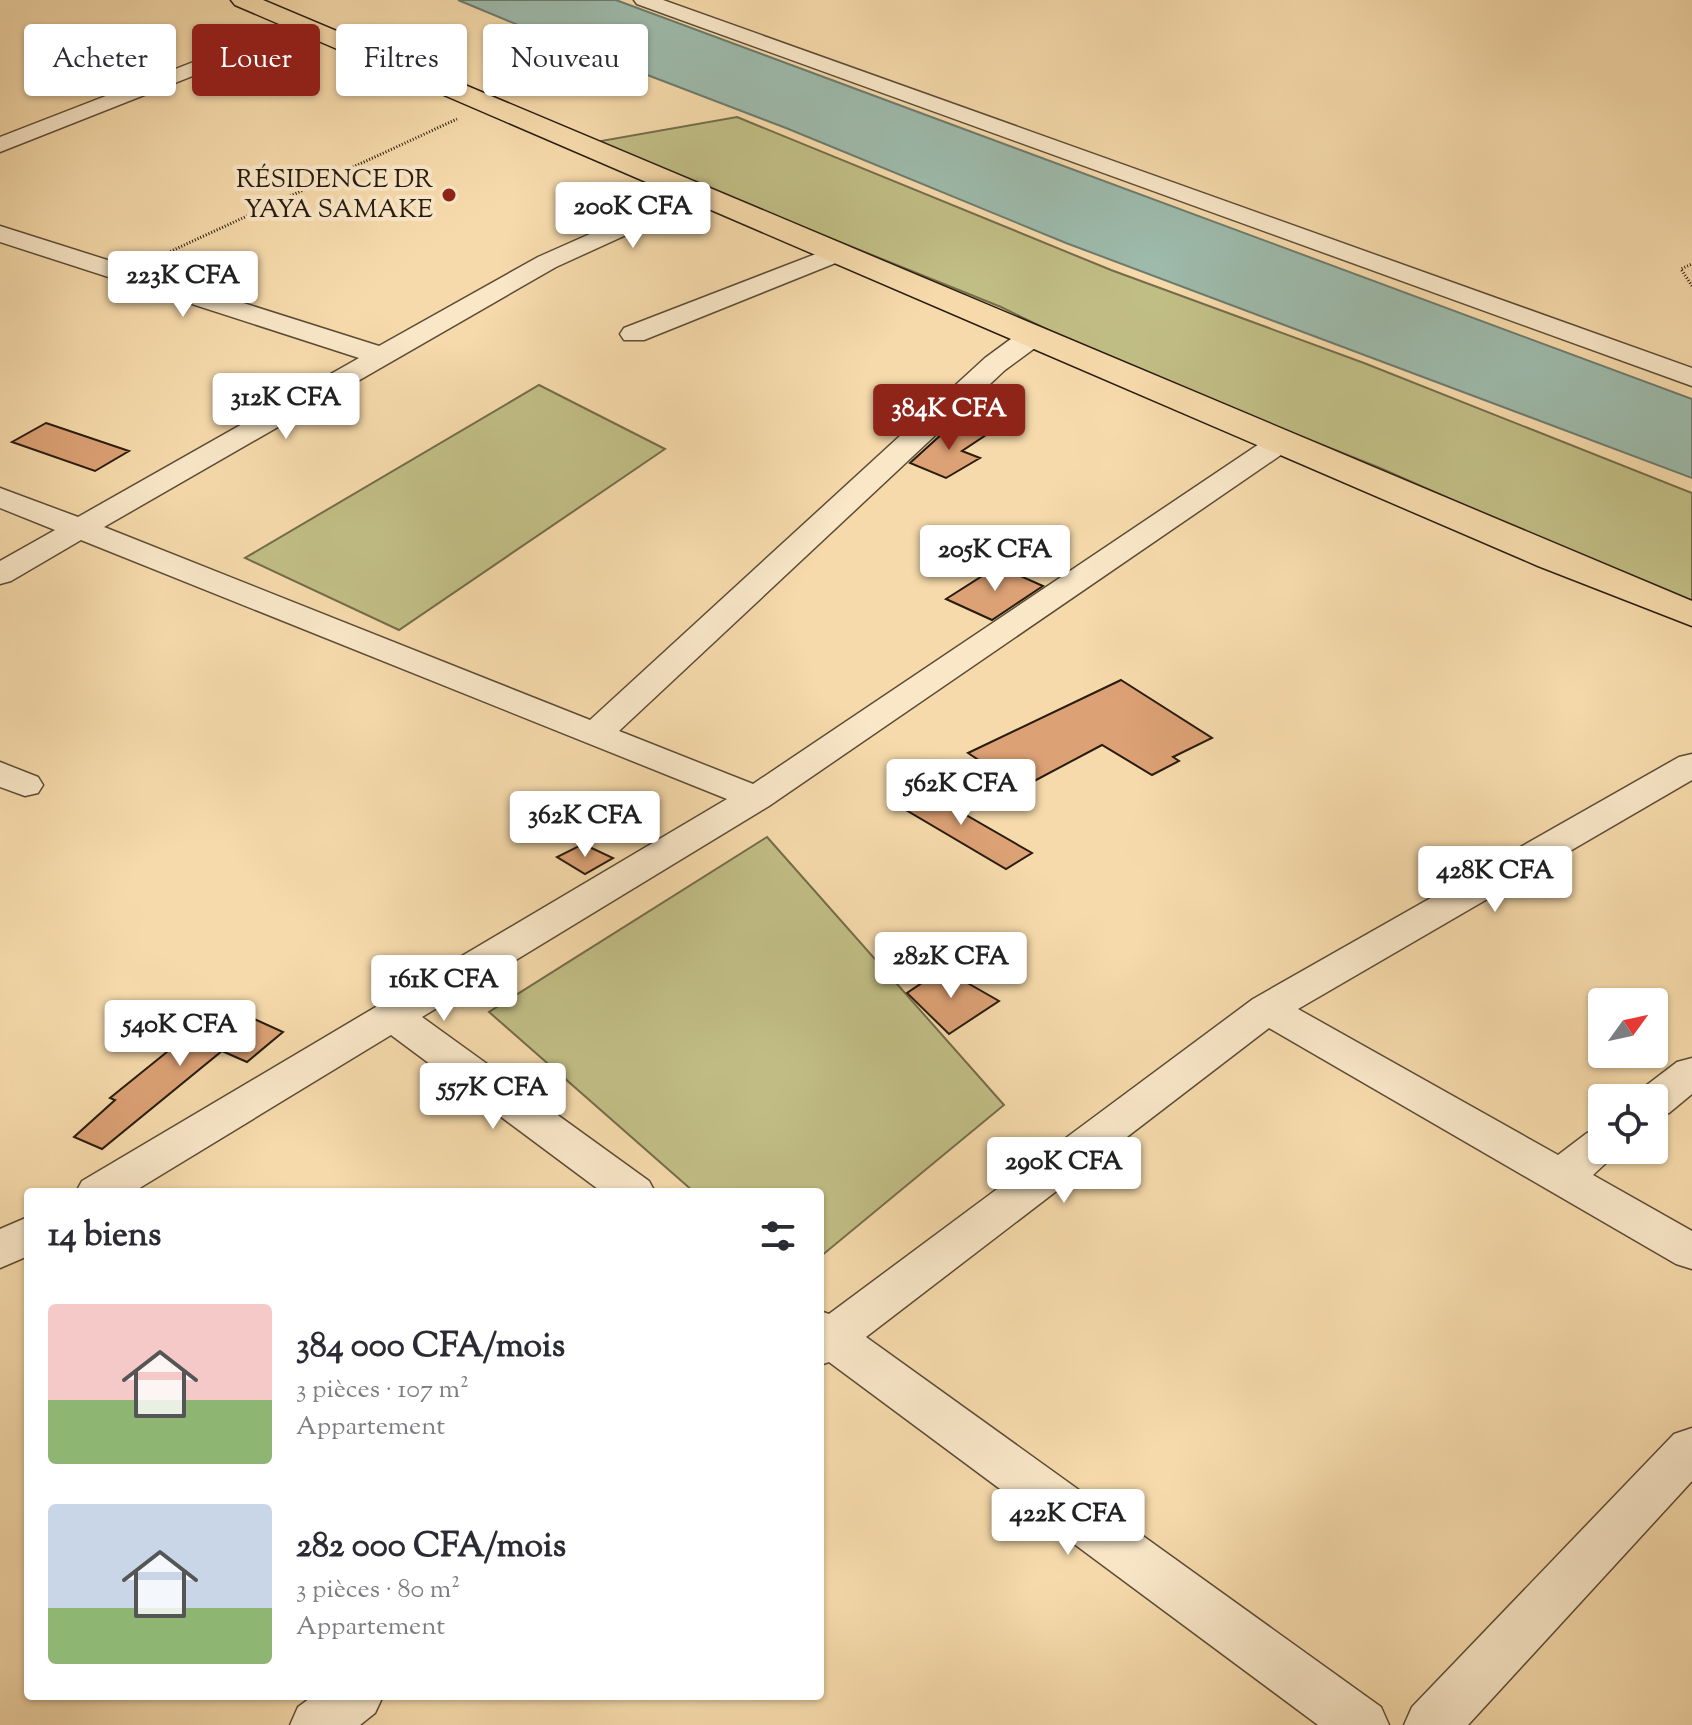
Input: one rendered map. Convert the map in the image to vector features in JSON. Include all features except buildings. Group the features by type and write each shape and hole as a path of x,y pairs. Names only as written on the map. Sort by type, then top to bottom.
{"main road":[{"path":"243,0 297,24"},
{"path":"320,34 1692,615"}],"street":[{"path":"644,0 1692,378"},
{"path":"0,145 192,69"},
{"path":"0,574 547,262 698,193"},
{"path":"0,234 382,356"},
{"path":"634,334 839,253"},
{"path":"595,734 995,364 1033,336"},
{"path":"105,1188 756,798 1281,442"},
{"path":"0,497 756,798"},
{"path":"1361,1725 824,1337 1267,1009 1692,765"},
{"path":"1267,1009 1692,1252"},
{"path":"393,1016 628,1188"},
{"path":"1668,1091 1692,1072"},
{"path":"1560,1178 1588,1155"},
{"path":"0,1251 24,1236"},
{"path":"1432,1725 1692,1448"},
{"path":"318,1725 351,1700"}],"path":[{"path":"125,274 487,104"},
{"path":"1692,264 1681,269 1692,286"}],"shaded area":[{"path":"458,0 616,0 1692,399 1692,478 1066,243 786,128 648,75 648,24 516,24"},
{"path":"737,117 1111,270 1364,363 1692,493 1692,605 1380,468 1106,358 1001,307 619,153 601,141"},
{"path":"539,385 665,449 399,630 245,558"},
{"path":"767,837 1004,1105 824,1254 824,1188 689,1188 489,1012"}],"place":[{"name":"RÉSIDENCE DR YAYA SAMAKE","path":"449,195"}]}
